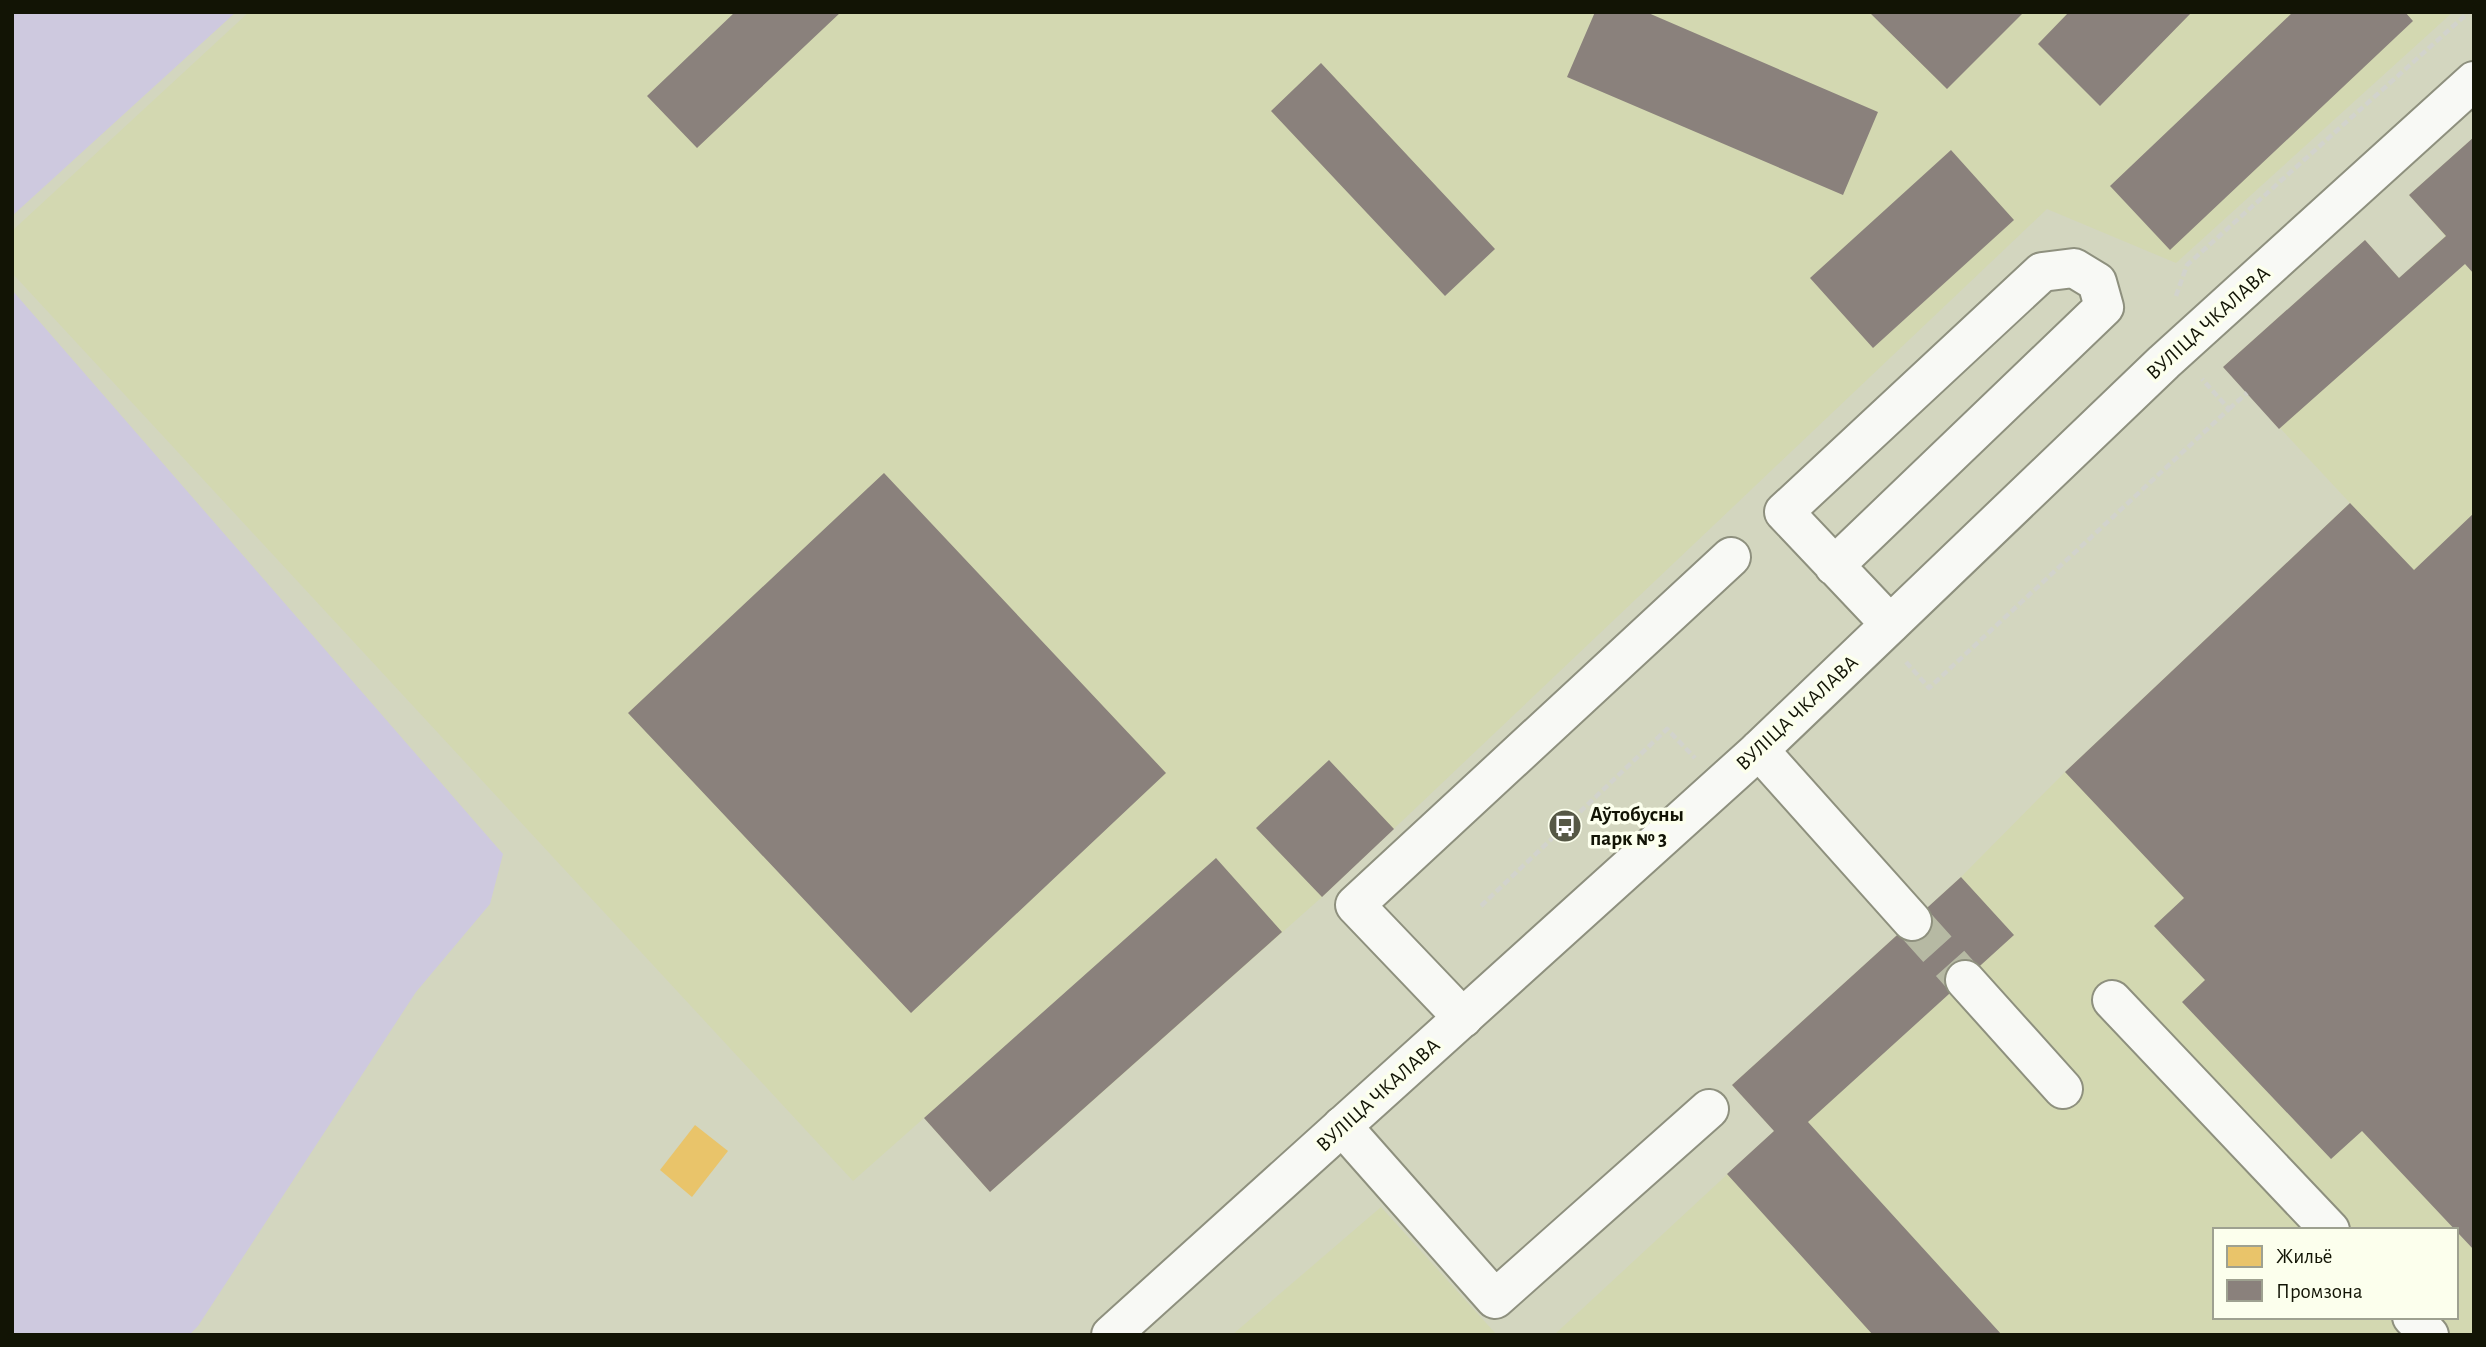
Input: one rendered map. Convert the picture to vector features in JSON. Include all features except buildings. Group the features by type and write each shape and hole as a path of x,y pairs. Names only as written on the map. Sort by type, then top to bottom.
{"main road":[{"name":"ВУЛІЦА ЧКАЛАВА","path":"1111,1335 1759,750 2164,362 2474,81"},
{"path":"1834,566 2104,307 2097,282 2074,268 2042,272 1784,512 1834,566 1890,624"},
{"path":"1463,1018 1355,905 1731,556"},
{"path":"1759,750 1912,921"},
{"path":"1965,980 2063,1089"},
{"path":"2112,1000 2328,1228"},
{"path":"1342,1126 1495,1299 1709,1109"},
{"path":"2414,1319 2429,1335"}],"path":[{"path":"2174,300 2187,265 2469,12"},
{"path":"2194,370 2229,409"},
{"path":"1905,660 1929,688 2247,393"},
{"path":"1481,906 1667,729 1720,785"}],"shaded area":[{"path":"12,12 236,12 12,216"},
{"path":"249,12 2453,12 2176,263 2047,209 1322,897 990,1192 924,1118 853,1181 12,273 12,231"},
{"path":"2474,137 2474,1335 1554,1335 1774,1131 1732,1085 1961,877 2065,772 2350,503 2223,367 2365,240 2399,278 2445,236 2409,195"},
{"path":"12,290 503,854 490,904 416,992 198,1326 189,1335 12,1335"},
{"path":"1381,1207 1497,1335 1232,1335"}],"tunnel":[{"path":"1912,921 1965,980"}],"place":[{"name":"Аўтобусны парк № 3","path":"1565,826"}]}
